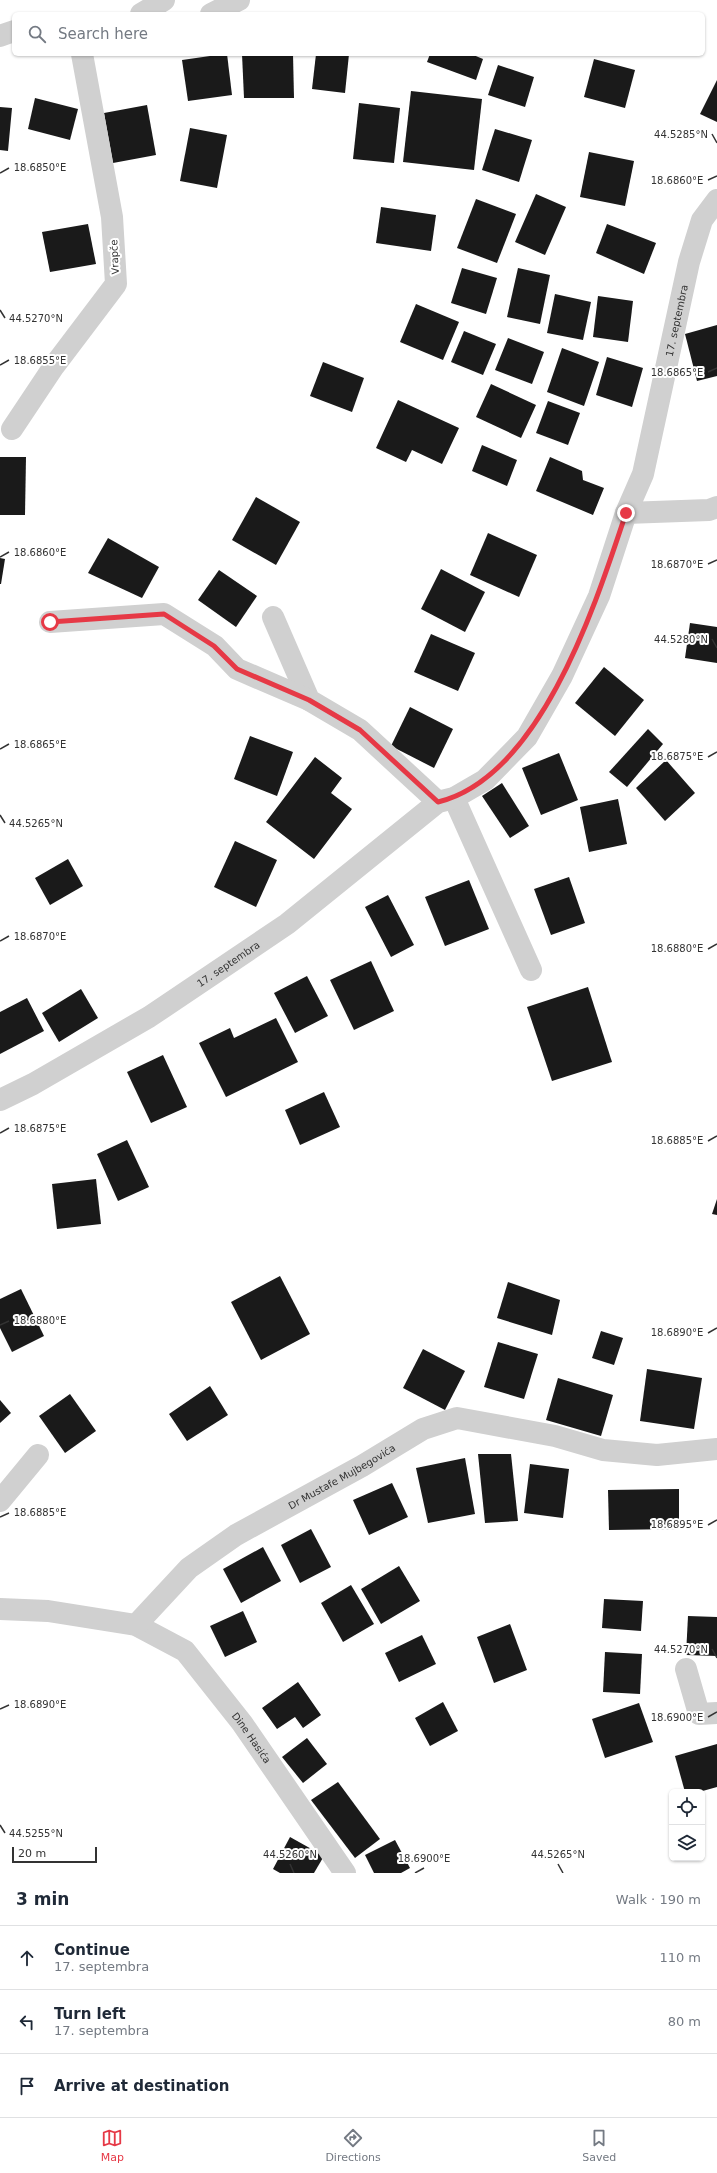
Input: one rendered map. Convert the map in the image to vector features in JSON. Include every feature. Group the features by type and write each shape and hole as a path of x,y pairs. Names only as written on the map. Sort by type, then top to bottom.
{"street":[{"path":"144,12 164,0"},
{"path":"215,12 239,0"},
{"path":"0,36 12,32"},
{"name":"Vrapče","path":"12,429 54,366 116,284 112,217 82,56"},
{"name":"17. septembra","path":"0,1100 33,1084 149,1017 287,924 446,800 485,780 527,737 562,676 599,596 626,513 643,474 689,262 702,220 717,200"},
{"path":"626,513 709,510 717,507"},
{"path":"50,622 164,614 214,646 237,669 309,700 360,730 446,800 531,970"},
{"path":"273,617 309,700"},
{"name":"Dr Mustafe Mujbegovića","path":"136,1625 189,1568 236,1535 362,1466 423,1429 457,1418 555,1436 603,1450 657,1455 717,1449"},
{"path":"0,1501 38,1455"},
{"path":"0,1609 48,1611 136,1625"},
{"name":"Dine Hasića","path":"136,1625 185,1651 242,1723 345,1873"},
{"path":"686,1669 699,1714 717,1714"}],"building":[{"path":"210,56 227,56 232,95 188,101 182,60"},
{"path":"242,56 293,56 294,98 244,98"},
{"path":"316,56 349,56 345,93 312,89"},
{"path":"429,56 476,56 483,59 476,80 427,62"},
{"path":"594,59 635,70 625,108 584,97"},
{"path":"498,65 534,77 525,107 488,95"},
{"path":"717,80 717,122 700,114"},
{"path":"411,91 482,99 474,170 403,162"},
{"path":"35,98 78,109 70,140 28,129"},
{"path":"359,103 400,108 394,163 353,159"},
{"path":"147,105 156,155 113,163 104,113"},
{"path":"0,107 12,108 8,151 0,150"},
{"path":"190,128 227,135 217,188 180,181"},
{"path":"495,129 532,140 519,182 482,170"},
{"path":"589,152 634,161 625,206 580,197"},
{"path":"536,194 566,207 545,255 515,242"},
{"path":"476,199 516,214 497,263 457,248"},
{"path":"381,207 436,215 431,251 376,243"},
{"path":"88,224 96,264 50,272 42,232"},
{"path":"607,224 656,243 644,274 596,253"},
{"path":"462,268 497,278 486,314 451,303"},
{"path":"518,268 550,275 540,324 507,317"},
{"path":"555,294 591,302 583,340 547,333"},
{"path":"598,296 633,301 628,342 593,337"},
{"path":"416,304 459,322 443,360 400,342"},
{"path":"717,325 717,376 697,381 685,334"},
{"path":"464,331 496,344 483,375 451,362"},
{"path":"508,338 544,352 532,384 495,370"},
{"path":"562,348 599,362 584,406 547,392"},
{"path":"607,357 643,368 632,407 596,395"},
{"path":"323,362 364,378 352,412 310,396"},
{"path":"491,384 536,405 521,438 476,417"},
{"path":"398,400 459,428 442,464 412,450 406,462 376,448"},
{"path":"548,401 580,413 568,445 536,433"},
{"path":"482,445 517,460 507,486 472,471"},
{"path":"0,457 26,457 25,515 0,515"},
{"path":"550,457 582,471 583,480 604,488 593,515 536,491"},
{"path":"256,497 300,522 276,565 232,540"},
{"path":"488,533 537,555 519,597 470,575"},
{"path":"108,538 159,567 142,598 88,573"},
{"path":"0,558 5,559 1,584 0,584"},
{"path":"441,569 485,592 465,632 421,609"},
{"path":"219,570 257,596 236,627 198,600"},
{"path":"690,623 717,627 717,663 685,658"},
{"path":"431,634 475,653 458,691 414,672"},
{"path":"604,667 644,700 615,736 575,703"},
{"path":"410,707 453,729 434,768 391,746"},
{"path":"648,729 663,744 627,787 609,772"},
{"path":"250,736 293,752 277,796 234,779"},
{"path":"559,753 578,800 541,815 522,768"},
{"path":"315,757 342,778 331,793 352,809 314,859 266,822"},
{"path":"666,760 695,793 665,821 636,788"},
{"path":"502,783 529,826 510,838 482,796"},
{"path":"618,799 627,844 589,852 580,807"},
{"path":"235,841 277,860 256,907 214,887"},
{"path":"68,859 83,886 50,905 35,878"},
{"path":"569,877 585,923 551,935 534,889"},
{"path":"469,880 489,929 445,946 425,897"},
{"path":"388,895 414,945 391,957 365,907"},
{"path":"371,961 394,1011 354,1030 330,980"},
{"path":"307,976 328,1016 295,1033 274,993"},
{"path":"588,987 612,1062 552,1081 527,1007"},
{"path":"81,989 98,1018 59,1042 42,1013"},
{"path":"27,998 44,1031 0,1054 0,1012"},
{"path":"276,1018 298,1062 226,1097 199,1043 230,1028 234,1038"},
{"path":"163,1055 187,1107 151,1123 127,1072"},
{"path":"324,1092 340,1127 300,1145 285,1110"},
{"path":"127,1140 149,1187 118,1201 97,1154"},
{"path":"96,1179 101,1224 57,1229 52,1184"},
{"path":"717,1199 717,1215 712,1214"},
{"path":"280,1276 310,1334 261,1360 231,1302"},
{"path":"508,1282 560,1300 552,1335 497,1318"},
{"path":"21,1289 44,1336 12,1352 0,1328 0,1299"},
{"path":"601,1331 623,1338 614,1365 592,1358"},
{"path":"498,1342 538,1354 524,1399 484,1387"},
{"path":"423,1349 465,1371 445,1410 403,1388"},
{"path":"647,1369 702,1378 694,1429 640,1421"},
{"path":"558,1378 613,1395 601,1436 546,1420"},
{"path":"210,1386 228,1415 187,1441 169,1414"},
{"path":"70,1394 96,1431 65,1453 39,1416"},
{"path":"0,1400 11,1413 0,1423"},
{"path":"478,1454 511,1454 518,1521 485,1523"},
{"path":"465,1458 475,1514 428,1523 416,1468"},
{"path":"530,1464 569,1469 563,1518 524,1513"},
{"path":"392,1483 408,1517 369,1535 353,1500"},
{"path":"679,1489 679,1529 609,1530 608,1490"},
{"path":"311,1529 331,1567 300,1583 281,1545"},
{"path":"263,1547 281,1581 241,1603 223,1569"},
{"path":"399,1566 420,1601 381,1624 361,1589"},
{"path":"351,1585 374,1624 343,1642 321,1603"},
{"path":"604,1599 643,1601 641,1631 602,1628"},
{"path":"243,1611 257,1642 225,1657 210,1626"},
{"path":"688,1616 717,1617 717,1656 686,1655"},
{"path":"510,1624 527,1670 494,1683 477,1637"},
{"path":"422,1635 436,1664 399,1682 385,1653"},
{"path":"605,1652 642,1654 640,1694 603,1692"},
{"path":"298,1682 321,1715 303,1728 295,1717 277,1729 262,1708"},
{"path":"443,1702 458,1731 430,1746 415,1718"},
{"path":"639,1703 653,1742 605,1758 592,1719"},
{"path":"307,1738 327,1764 303,1783 282,1757"},
{"path":"717,1744 717,1787 705,1790 705,1789 684,1789 675,1756"},
{"path":"338,1782 380,1839 355,1858 311,1800"},
{"path":"290,1837 324,1856 314,1873 280,1873 273,1869"},
{"path":"395,1840 410,1868 401,1873 374,1873 365,1855"}],"route":[{"path":"50,622 164,614 214,646 237,669 309,700 360,730 438,802 454,798 485,780 527,737 562,676 599,596 626,513"}]}
